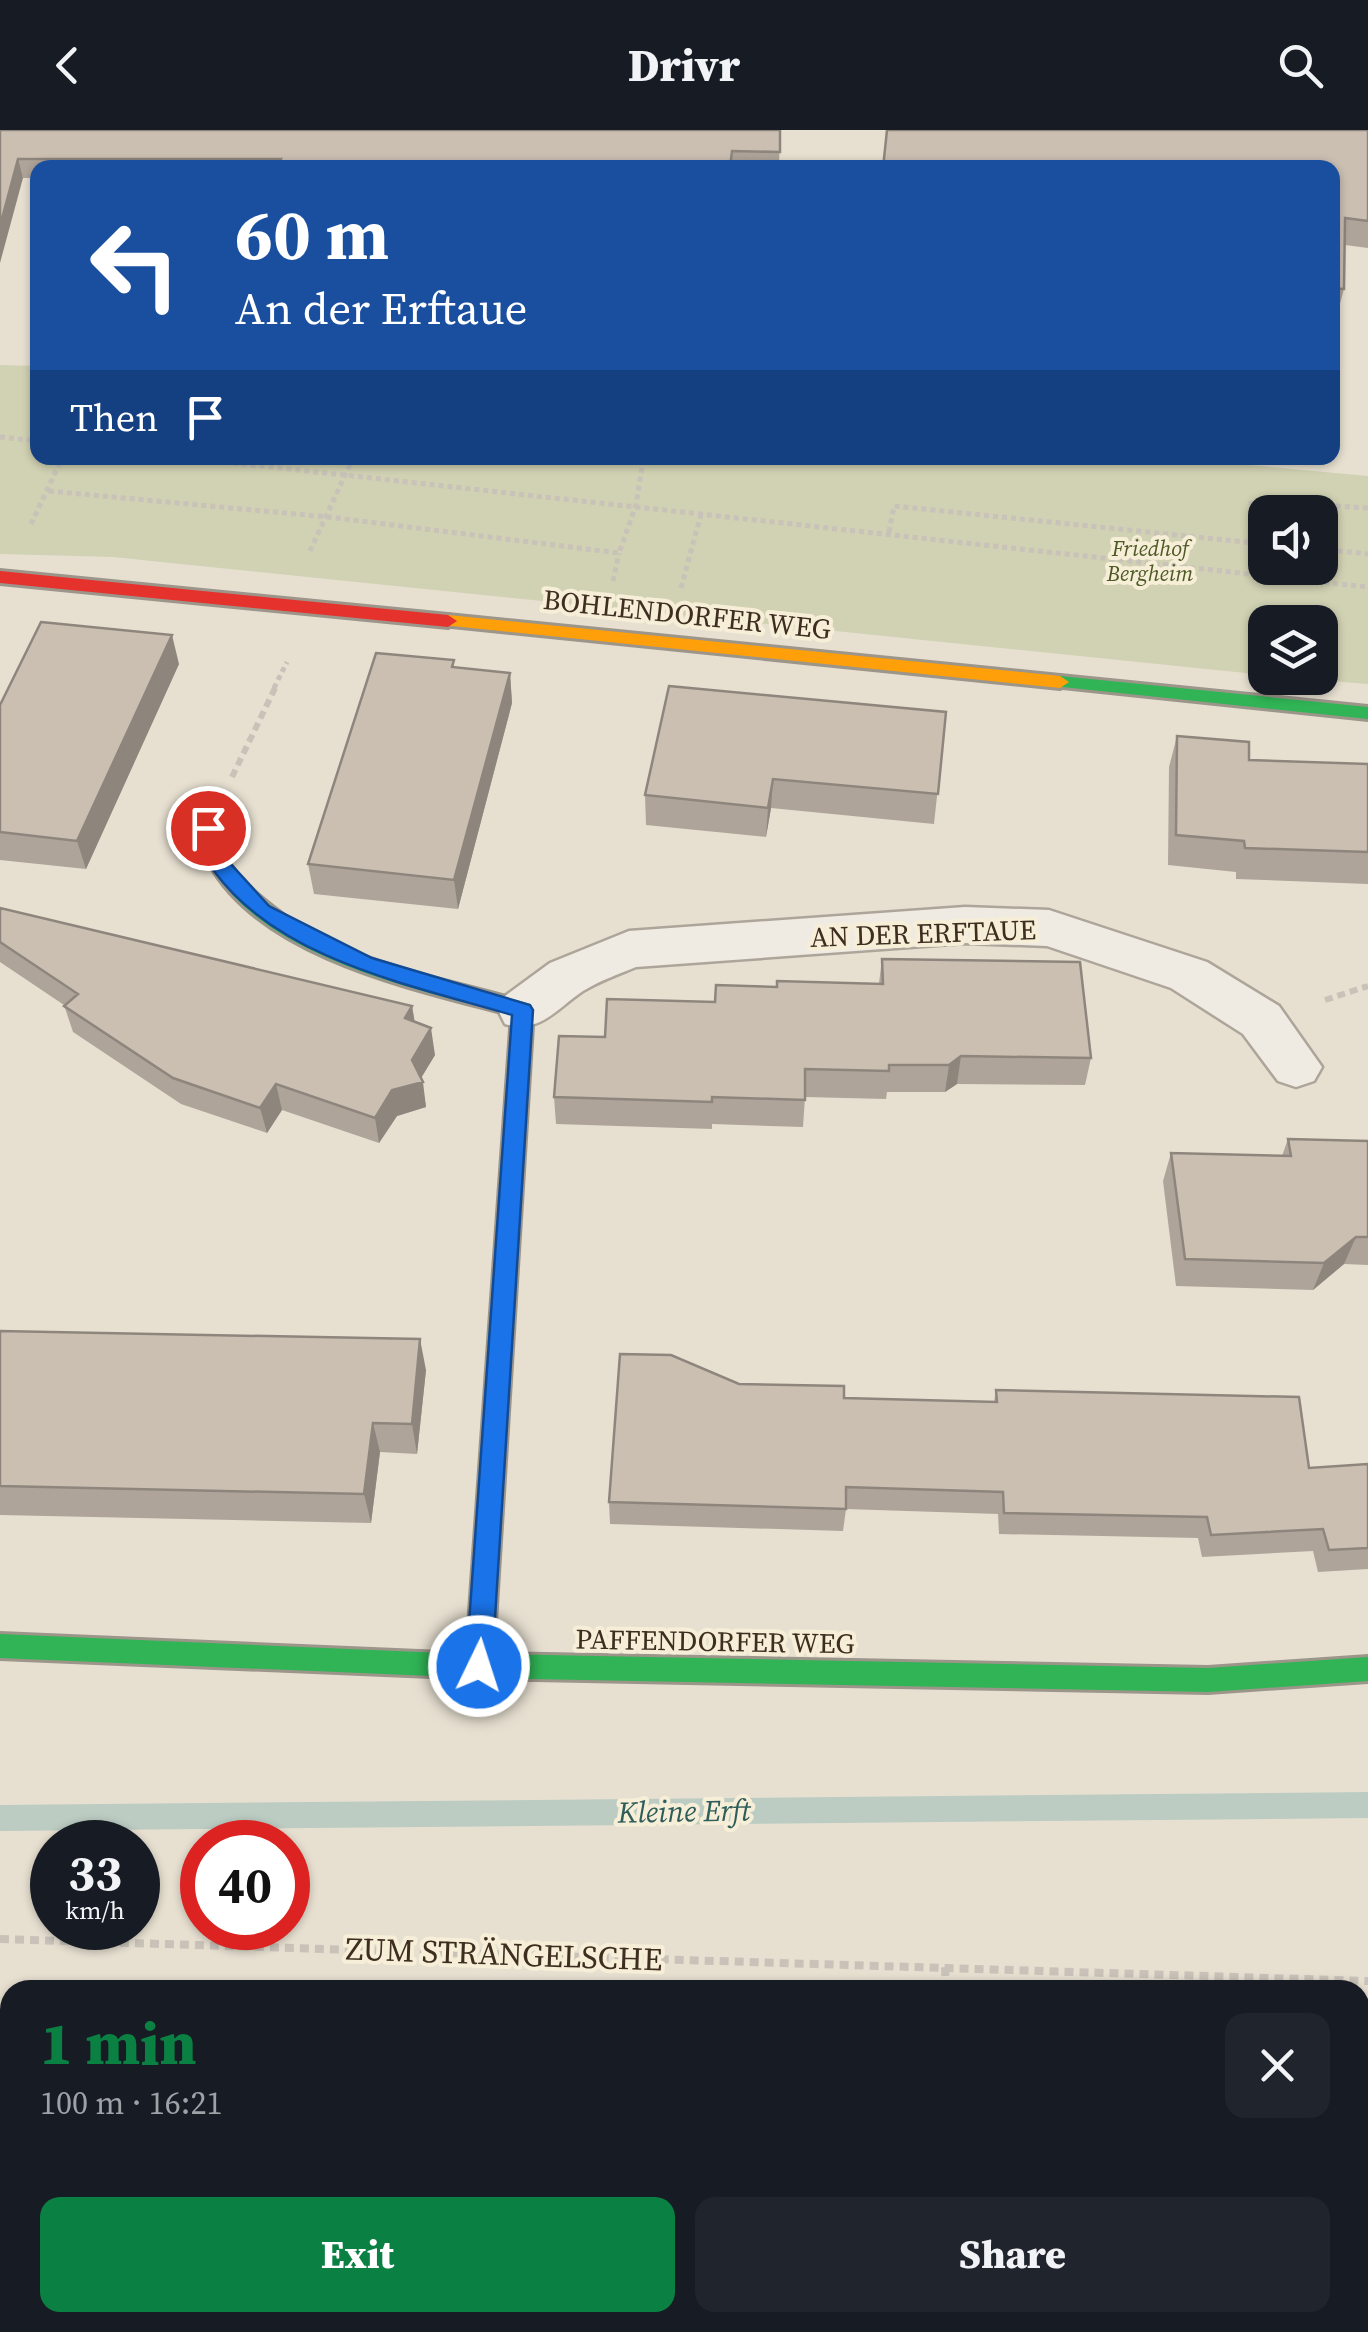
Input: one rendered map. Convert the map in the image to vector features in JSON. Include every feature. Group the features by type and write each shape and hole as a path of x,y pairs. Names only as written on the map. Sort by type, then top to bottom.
{"street":[{"name":"BOHLENDORFER WEG","path":"0,577 1368,713"},
{"path":"208,828 220,865 262,912 365,964 523,1010 479,1666"},
{"name":"AN DER ERFTAUE","path":"523,1010 568,976 628,950 965,925 1049,928 1189,975 1261,1020 1296,1067"},
{"name":"PAFFENDORFER WEG","path":"0,1646 479,1666 1208,1680 1368,1669"}],"path":[{"path":"0,437 30,440"},
{"path":"30,526 59,465"},
{"path":"252,465 1368,587"},
{"path":"302,566 349,465"},
{"path":"49,491 328,517 619,553 636,505 643,465"},
{"path":"889,532 894,506 1248,542"},
{"path":"1338,506 1368,508"},
{"path":"1338,551 1368,554"},
{"path":"208,828 314,606"},
{"name":"ZUM STRÄNGELSCHE","path":"0,1939 1338,1980"},
{"path":"945,1967 946,1980"}],"green space":[{"name":"Friedhof Bergheim","path":"0,365 30,366 30,465 1249,465 1368,476 1368,684 1338,682 1338,605 1248,605 1248,673 113,557 0,554"}],"building":[{"path":"0,130 780,130 780,152 732,151 731,160 18,159 0,226"},
{"path":"887,130 1368,130 1368,221 1345,218 1344,289 1340,289 1340,160 884,160"},
{"path":"41,622 172,635 77,841 0,832 0,705"},
{"path":"376,653 454,660 452,667 510,673 454,880 308,864"},
{"path":"669,686 946,712 938,794 773,779 768,808 645,795"},
{"path":"1177,736 1249,742 1249,760 1368,764 1368,852 1245,848 1244,841 1176,835"},
{"path":"0,908 412,1006 405,1018 431,1028 412,1060 423,1082 392,1090 375,1118 276,1084 260,1108 173,1078 64,1006 78,994 0,942"},
{"path":"882,959 1080,962 1091,1058 961,1056 949,1065 889,1065 889,1071 805,1069 805,1100 712,1097 712,1102 554,1097 559,1036 605,1037 607,999 715,1002 716,985 777,987 777,981 883,984"},
{"path":"1288,1139 1368,1141 1368,1237 1356,1237 1324,1263 1185,1259 1171,1153 1291,1156"},
{"path":"0,1331 420,1339 412,1424 373,1423 364,1494 0,1486"},
{"path":"620,1354 671,1355 739,1384 844,1386 844,1398 997,1402 996,1390 1299,1397 1309,1468 1368,1464 1368,1548 1329,1550 1323,1529 1211,1535 1207,1517 1004,1513 1003,1492 846,1487 846,1509 609,1502"}],"waterway":[{"name":"Kleine Erft","path":"0,1818 1368,1805"}],"traffic: fast":[{"path":"1060,682 1368,713"},
{"path":"208,828 220,865 245,895 277,921 315,943 400,976 523,1010 479,1666"},
{"path":"0,1646 479,1666 1208,1680 1368,1669"}],"traffic: slow":[{"path":"448,621 1060,682"}],"traffic: jam":[{"path":"0,577 448,621"}],"route":[{"path":"208,828 220,865 262,912 365,964 523,1010 479,1666"}]}
